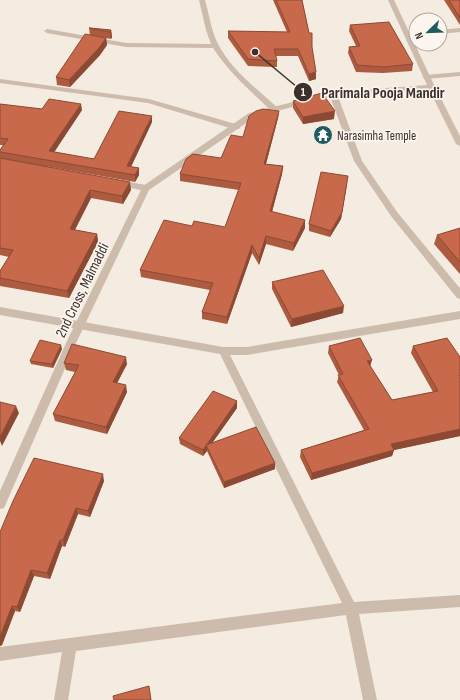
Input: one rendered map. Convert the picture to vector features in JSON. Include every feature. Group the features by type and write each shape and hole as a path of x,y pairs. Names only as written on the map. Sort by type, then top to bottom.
{"street":[{"path":"202,0 215,46 225,61 275,110"},
{"path":"391,0 426,77 460,144"},
{"path":"448,31 460,30"},
{"path":"47,31 126,45 215,46"},
{"path":"426,77 460,74"},
{"path":"0,81 149,102 236,128"},
{"path":"108,181 146,188 236,128 252,115 333,94 431,87"},
{"path":"333,94 358,161 394,214 460,296"},
{"name":"2nd Cross, Malmaddi","path":"0,504 80,325 146,188"},
{"path":"0,311 223,351 247,351 460,315"},
{"path":"223,351 351,608 370,700"},
{"path":"0,654 351,608 460,601"},
{"path":"61,700 70,645"}],"building":[{"path":"276,0 302,0 309,33 312,33 312,47 316,72 309,74 298,49 274,49 277,61 248,59 228,31 290,32"},
{"path":"449,0 460,0 460,18"},
{"path":"389,22 413,64 384,67 357,65 349,47 360,46 350,25"},
{"path":"90,28 111,30 110,32"},
{"path":"85,34 106,38 99,48 69,80 56,77"},
{"path":"322,93 335,111 303,117 293,101"},
{"path":"49,99 81,104 49,151 94,159 119,111 152,116 127,166 139,168 135,175 0,152 8,139 0,138 0,104 42,109"},
{"path":"263,109 279,111 264,164 283,166 270,211 305,220 294,243 266,236 259,258 252,245 227,317 202,312 213,283 140,270 164,220 192,226 194,221 225,227 241,183 180,174 186,159 193,154 221,158 231,135 243,137 249,116 256,111"},
{"path":"0,158 130,182 122,196 90,190 70,229 97,234 67,291 0,278 0,271 13,250 0,248"},
{"path":"321,172 348,176 342,212 331,231 309,224"},
{"path":"460,228 460,262 437,235"},
{"path":"323,270 344,306 292,319 272,282"},
{"path":"360,338 372,360 367,361 392,400 438,391 413,346 447,338 460,357 460,429 391,444 394,450 312,473 301,450 369,429 338,375 343,374 329,346"},
{"path":"40,340 61,345 52,364 30,361"},
{"path":"72,344 126,357 113,382 126,385 106,427 53,414 79,365 64,363"},
{"path":"213,391 237,401 203,450 179,438"},
{"path":"0,402 16,406 0,437"},
{"path":"256,427 275,463 224,482 206,445"},
{"path":"34,458 103,474 88,511 76,508 63,540 60,540 47,573 31,570 17,607 12,606 0,637 0,532"},
{"path":"149,686 151,700 114,700 113,696"}],"place":[{"name":"Parimala Pooja Mandir","path":"255,52"},
{"name":"Narasimha Temple","path":"323,135"}]}
